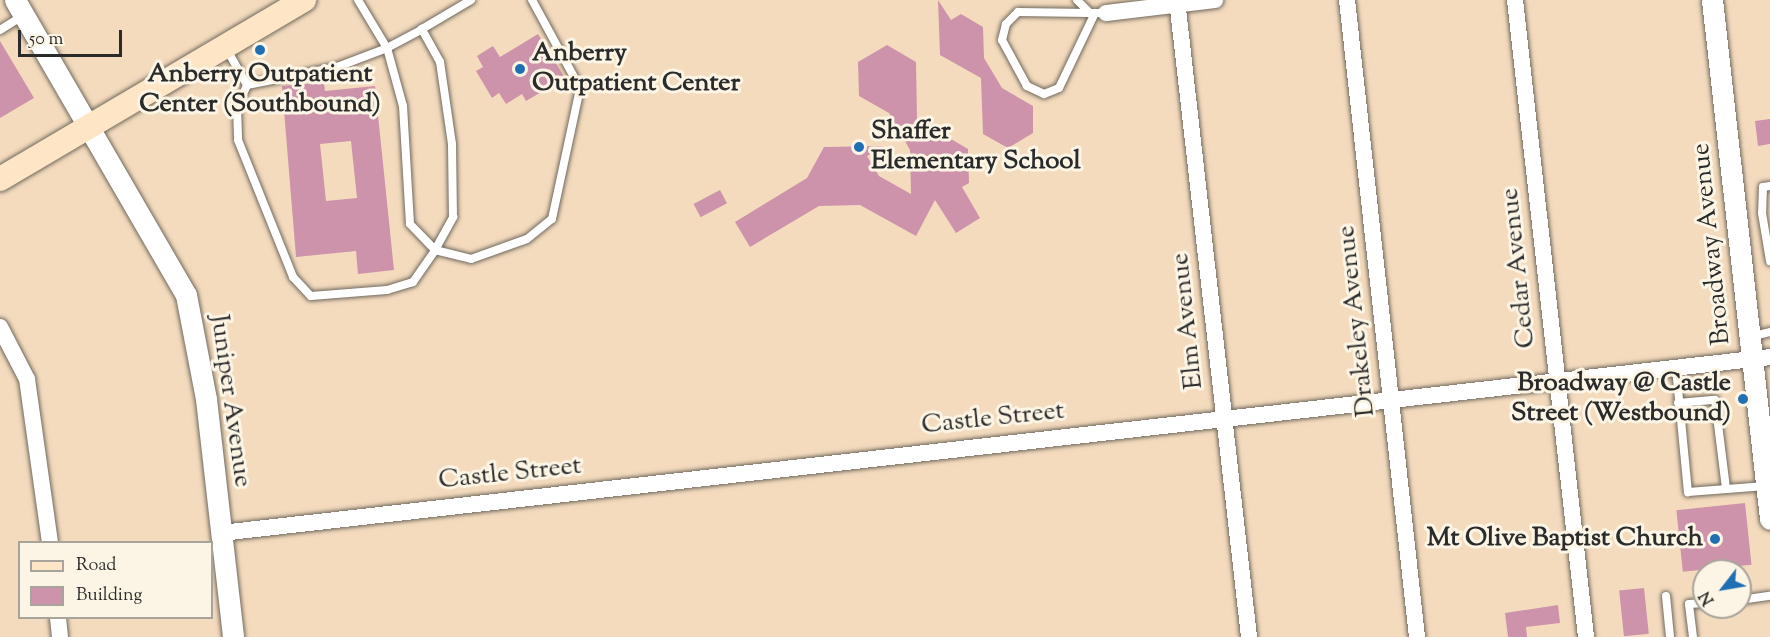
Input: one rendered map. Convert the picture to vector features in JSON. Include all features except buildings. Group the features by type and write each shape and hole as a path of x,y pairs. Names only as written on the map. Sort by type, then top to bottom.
{"main road":[{"path":"0,180 304,0"}],"street":[{"path":"1097,13 1178,2 1215,0"},
{"name":"Drakeley Avenue","path":"1347,0 1417,637"},
{"name":"Cedar Avenue","path":"1515,0 1586,637"},
{"name":"Broadway Avenue","path":"1712,0 1760,335 1770,519"},
{"name":"Elm Avenue","path":"1178,2 1250,637"},
{"name":"Juniper Avenue","path":"20,8 186,295 197,334 232,637"},
{"path":"0,327 27,379 50,541"},
{"name":"Castle Street","path":"221,533 1761,358"},
{"path":"58,619 60,637"}],"lane":[{"path":"358,0 387,48 403,106 411,224 435,250 471,259 526,239 552,219 580,88 532,0"},
{"path":"247,85 337,67 387,48 471,0"},
{"path":"1077,0 1097,13"},
{"path":"1088,0 1097,13"},
{"path":"0,30 20,8"},
{"path":"1018,12 1097,13 1059,88 1044,94 1027,86 1002,40 1006,24 1018,12"},
{"path":"247,85 237,108 238,140 302,290 311,296 387,290 413,282 435,250 453,217 452,144 440,62 422,30"},
{"path":"225,47 247,85"},
{"path":"1770,186 1763,187 1762,213 1770,261"},
{"path":"1676,368 1688,492 1726,488 1768,489"},
{"path":"1678,403 1715,400 1726,488"},
{"path":"1666,596 1670,637"},
{"path":"1752,598 1770,596"},
{"path":"1692,604 1689,604 1693,637"}],"place":[{"name":"Anberry Outpatient Center (Southbound)","path":"260,50"},
{"name":"Anberry Outpatient Center","path":"520,69"},
{"name":"Shaffer Elementary School","path":"859,147"},
{"name":"Broadway @ Castle Street (Westbound)","path":"1743,399"},
{"name":"Mt Olive Baptist Church","path":"1715,539"}]}
